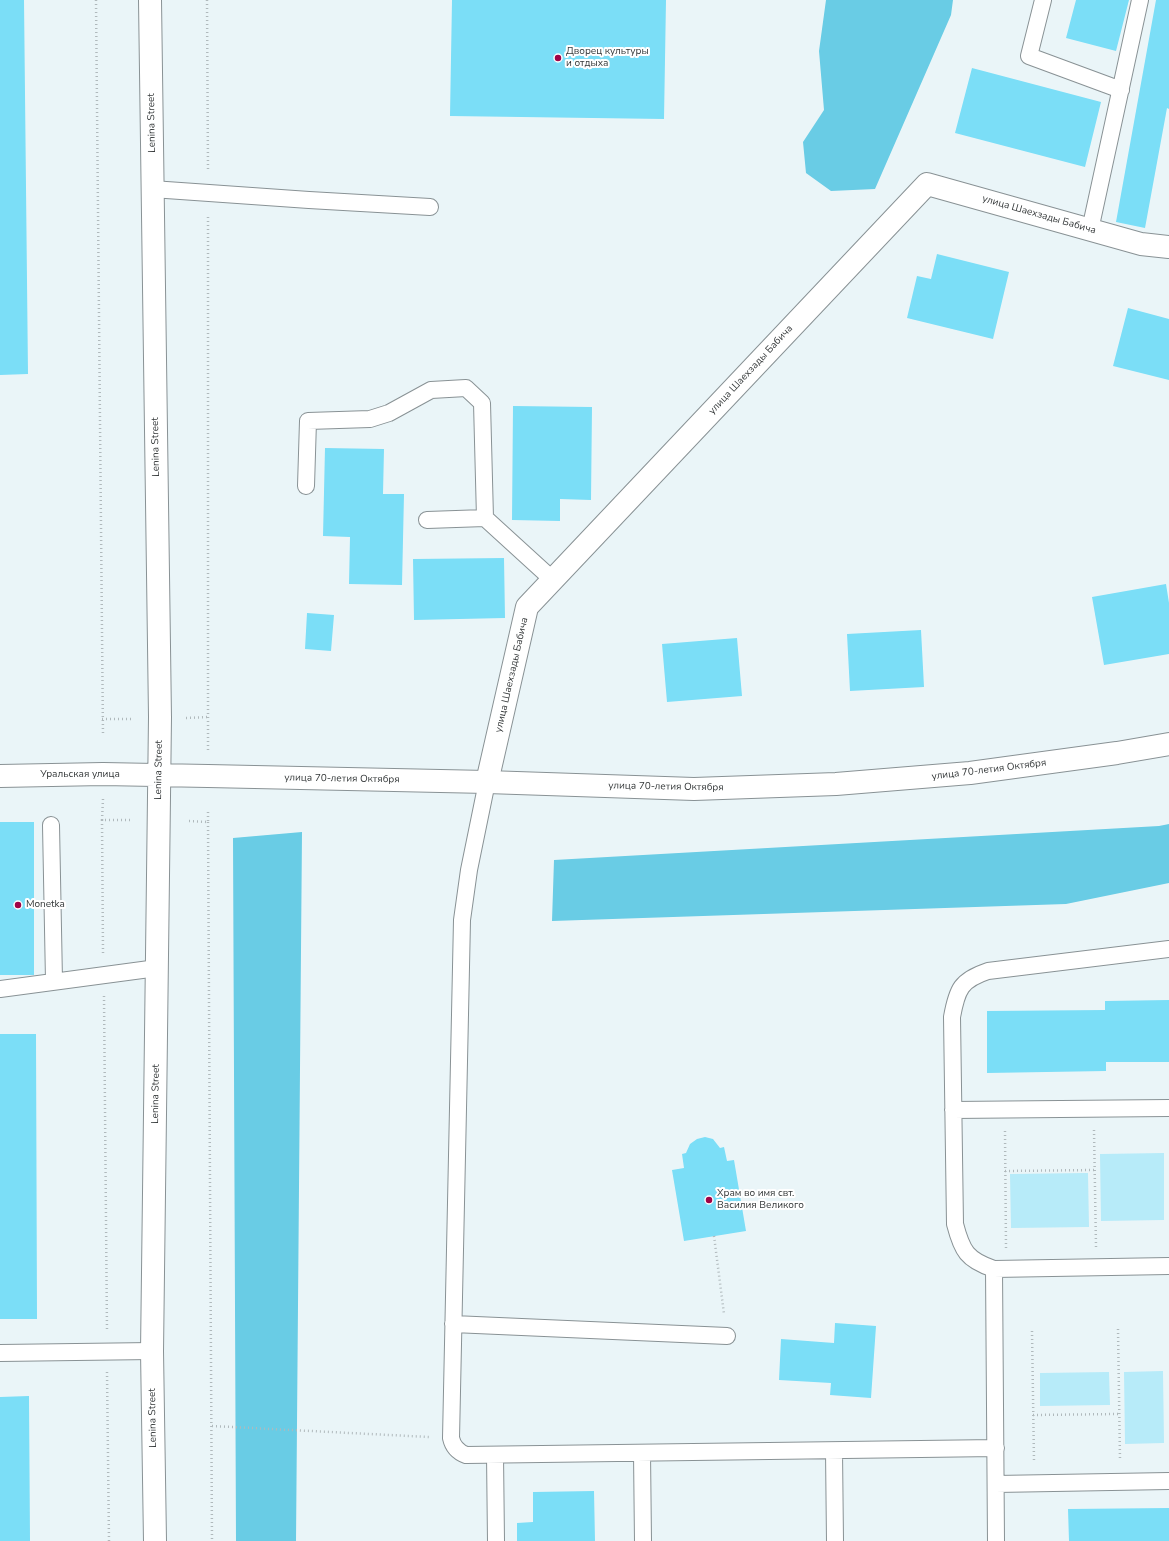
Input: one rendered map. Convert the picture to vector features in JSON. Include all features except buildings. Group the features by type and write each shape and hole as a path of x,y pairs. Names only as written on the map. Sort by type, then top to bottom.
{"main road":[{"name":"Lenina Street","path":"150,0 160,776 152,1351 155,1541"},
{"name":"улица Шаехзады Бабича","path":"487,782 528,607 927,184 1141,244 1169,247"},
{"name":"улица 70-летия Октября","path":"160,776 487,782 694,789 836,784 970,773 1116,753 1169,744"},
{"name":"Уральская улица","path":"0,776 103,774 160,776"}],"lane":[{"path":"1043,0 1029,56 1121,90"},
{"path":"1090,230 1140,0"},
{"path":"152,189 430,207"},
{"path":"306,486 308,421 370,418 389,413 431,390 466,388 482,403 485,518"},
{"path":"427,520 485,518 553,580"},
{"path":"487,782 469,870 462,920 450,1438 456,1449 466,1455 495,1455 996,1448"},
{"path":"51,825 54,981"},
{"path":"1169,949 988,971 974,976 964,984 955,997 952,1017 955,1224 959,1243 969,1256 980,1264 1000,1269 1169,1266"},
{"path":"0,989 157,968"},
{"path":"953,1110 1169,1108"},
{"path":"996,1541 996,1448 1000,1269"},
{"path":"453,1324 727,1336"},
{"path":"0,1353 152,1351"},
{"path":"834,1450 835,1541"},
{"path":"642,1453 644,1541"},
{"path":"495,1455 496,1541"},
{"path":"996,1484 1169,1481"}],"path":[{"path":"96,0 103,736"},
{"path":"207,0 208,750"},
{"path":"186,718 208,717"},
{"path":"102,719 131,719"},
{"path":"104,792 102,820 109,1541"},
{"path":"208,809 212,1541"},
{"path":"102,820 133,820"},
{"path":"189,821 208,822"},
{"path":"1094,1109 1096,1267"},
{"path":"1000,1269 1005,1171 1004,1110"},
{"path":"1005,1171 1095,1170"},
{"path":"714,1236 727,1336"},
{"path":"1118,1330 1120,1482"},
{"path":"1032,1331 1034,1484"},
{"path":"1033,1415 1119,1414"},
{"path":"212,1426 450,1438"}],"shaded area":[{"path":"826,0 953,0 951,15 875,189 831,191 806,173 803,142 824,110 819,51"},
{"path":"1169,824 1169,883 1066,904 552,921 554,860 1159,826"},
{"path":"302,832 296,1541 236,1541 233,838"},
{"path":"1164,1153 1164,1220 1101,1221 1100,1154"},
{"path":"1088,1173 1089,1227 1011,1228 1010,1174"},
{"path":"1163,1371 1164,1443 1125,1444 1124,1372"},
{"path":"1109,1372 1110,1405 1040,1406 1040,1373"}],"place":[{"name":"Дворец культуры и отдыха","path":"558,58"},
{"name":"Monetka","path":"18,905"},
{"name":"Храм во имя свт. Василия Великого","path":"709,1200"}]}
